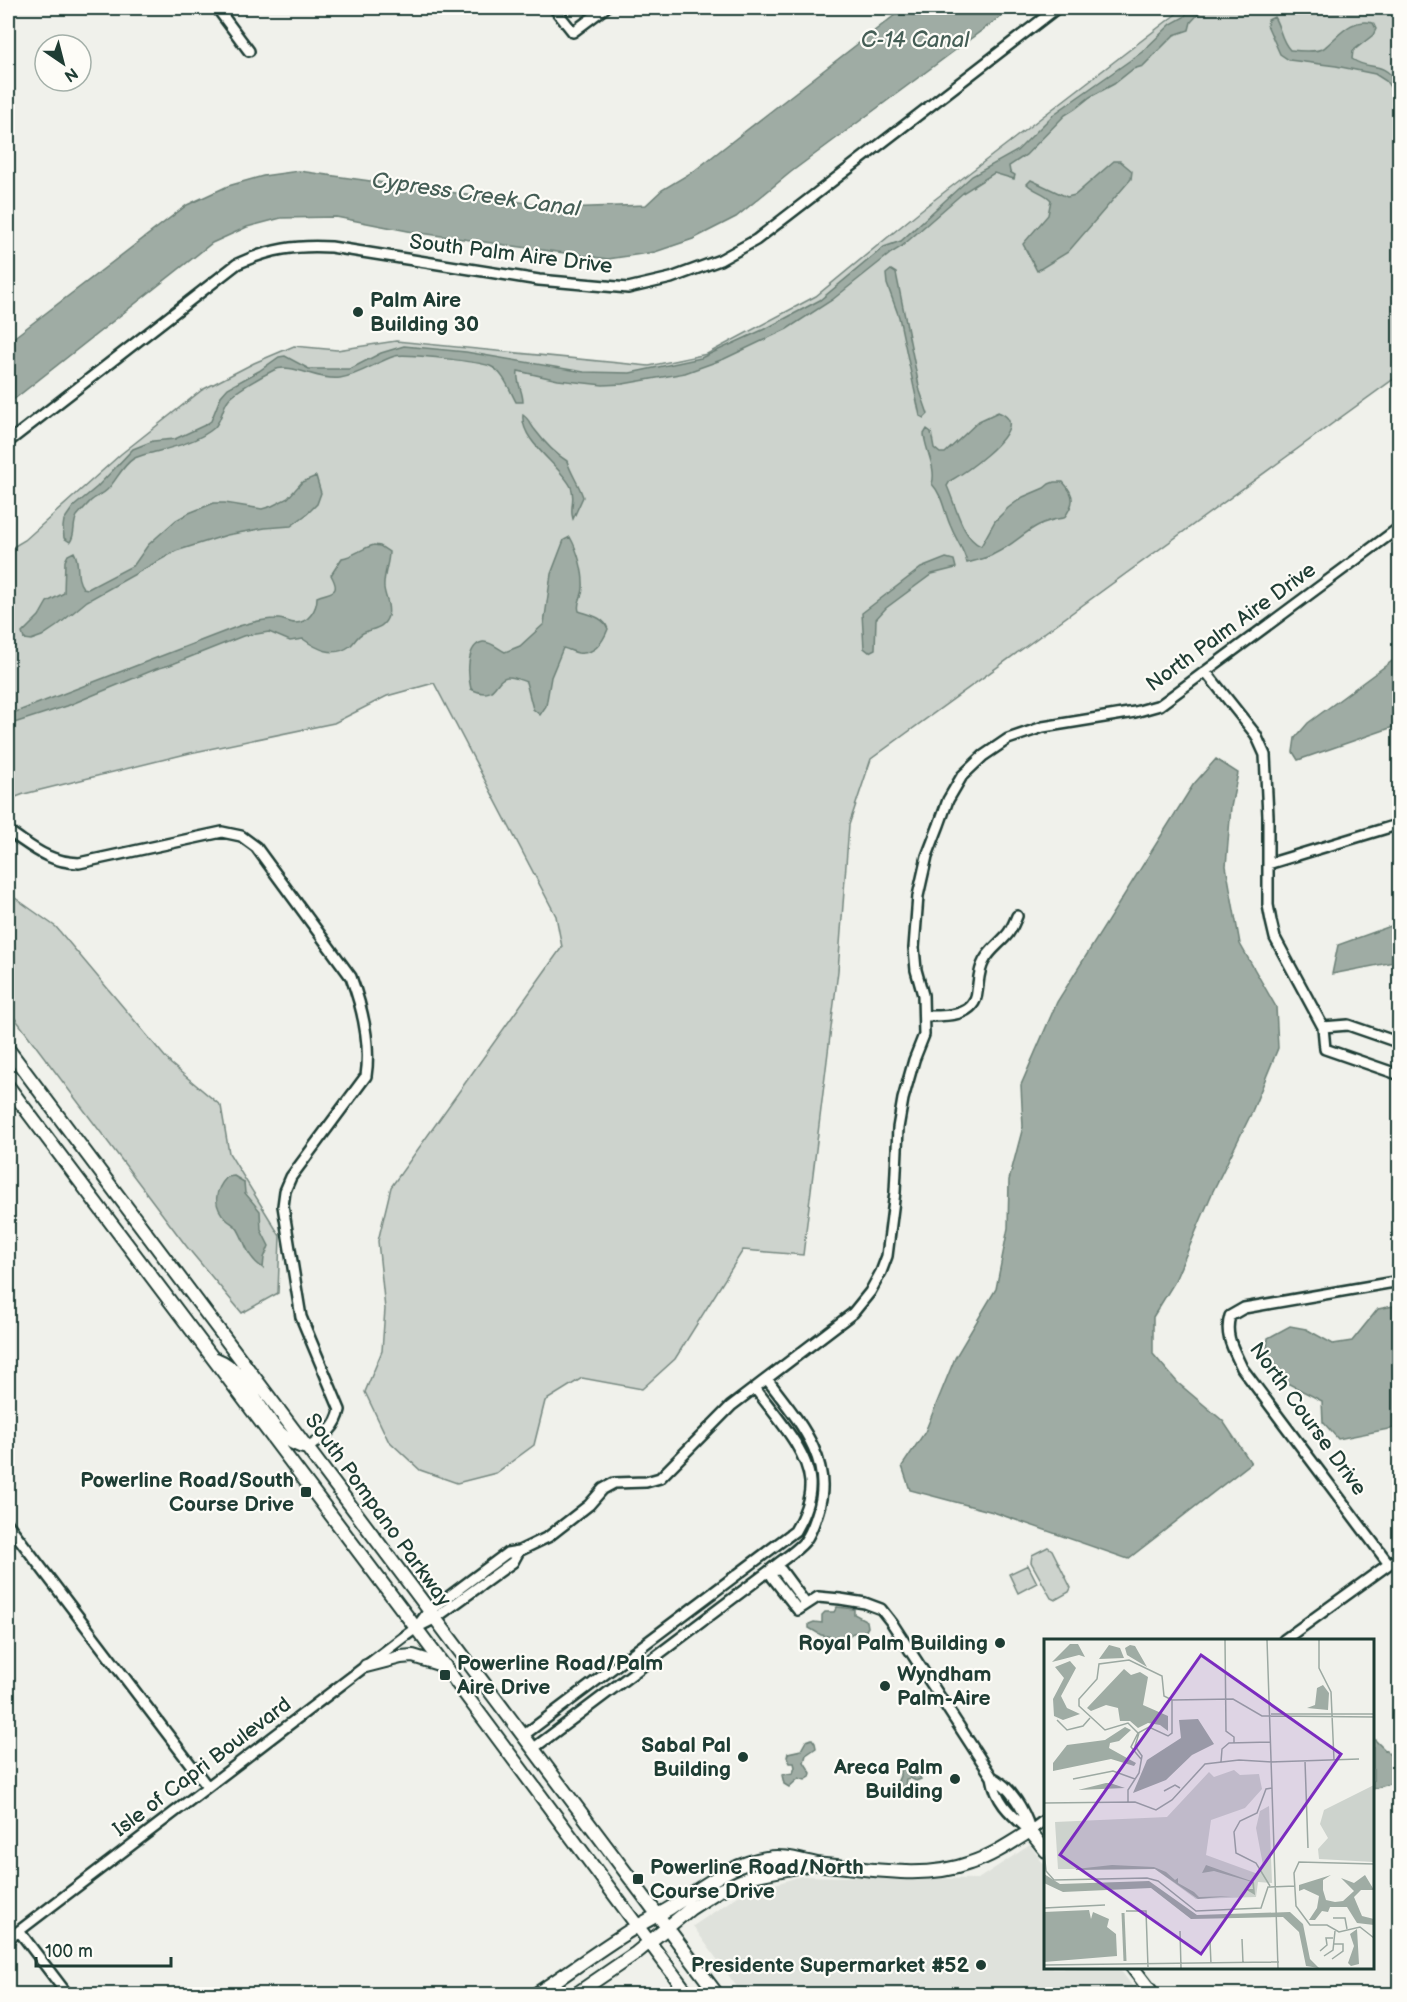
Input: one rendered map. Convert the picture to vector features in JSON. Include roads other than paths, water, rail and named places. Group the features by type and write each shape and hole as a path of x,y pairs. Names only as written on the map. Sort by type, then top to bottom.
{"main road":[{"name":"South Pompano Parkway","path":"8,1049 717,1995"},
{"name":"South Pompano Parkway","path":"8,1086 445,1666 688,1995"},
{"path":"212,1357 232,1369 284,1438 308,1448"},
{"path":"366,1666 413,1656 445,1666"},
{"path":"537,1995 711,1879 745,1863 777,1856 814,1863 902,1871 941,1870 987,1857 1030,1831 1044,1848"},
{"path":"576,1995 709,1896 743,1879 814,1863"},
{"path":"1134,1969 1153,1995"}],"street":[{"path":"217,8 249,51"},
{"path":"554,8 573,32 605,8"},
{"name":"South Palm Aire Drive","path":"8,442 237,264 270,251 304,246 331,248 539,280 628,288 671,278 720,260 756,240 1057,8"},
{"name":"North Palm Aire Drive","path":"416,1628 507,1553 519,1551 548,1537 589,1505 603,1489 614,1483 646,1482 660,1478 731,1406 853,1313 870,1292 887,1256 901,1109 914,1060 924,1035 923,995 916,970 914,948 918,896 927,856 945,809 962,776 983,756 1008,739 1043,727 1135,712 1160,705 1400,527"},
{"path":"1206,672 1256,735 1265,755 1268,906 1275,938 1323,1027 1325,1049 1400,1075"},
{"path":"1268,864 1400,824"},
{"path":"8,831 46,856 60,862 78,863 222,832 241,836 256,847 351,977 359,999 369,1058 366,1076 291,1177 285,1191 283,1206 301,1317 340,1410 338,1420 330,1432 308,1448"},
{"path":"924,1016 953,1016 969,1008 976,998 978,974 984,960 1008,934 1017,916"},
{"path":"1323,1027 1348,1024 1400,1043"},
{"name":"North Course Drive","path":"1389,1564 1242,1368 1226,1328 1230,1316 1244,1308 1400,1281"},
{"path":"534,1748 769,1571 805,1541 815,1522 823,1498 823,1476 817,1454 804,1428 767,1379"},
{"path":"524,1735 795,1531 803,1516 810,1482 804,1460 791,1437 755,1388"},
{"path":"8,1524 207,1786"},
{"path":"1287,1639 1400,1557"},
{"path":"769,1571 781,1570 806,1604"},
{"path":"769,1571 798,1610 818,1597 865,1603 881,1609 992,1777 994,1787 1012,1818 1030,1831 1044,1820"},
{"path":"686,1614 696,1626"},
{"name":"Isle of Capri Boulevard","path":"11,1936 416,1628"},
{"path":"621,1663 631,1674"},
{"path":"11,1936 67,1995"}],"water":[{"name":"C-14 Canal","path":"904,8 1012,8 791,172 736,217 693,239 655,252 608,259 413,232 336,217 281,218 247,227 212,243 8,404 8,342 187,205 228,186 263,176 299,171 563,208 646,205 662,190 694,171"},
{"path":"1191,8 1204,8 1191,22 1189,30 1174,35 1143,66 1133,69 1065,115 1026,155 1009,166 1010,172 1015,175 1014,179 994,173 964,192 901,247 832,300 787,329 724,359 685,373 623,384 603,385 558,380 518,371 523,402 516,402 506,382 495,369 483,364 458,360 395,356 340,378 323,377 281,368 249,384 231,397 217,425 208,433 186,443 141,456 129,462 107,490 91,501 77,516 70,542 64,538 64,520 73,507 97,487 133,449 153,441 175,439 205,425 211,421 221,396 228,388 279,357 285,356 309,369 350,369 381,353 404,346 466,352 584,372 630,373 701,358 769,327 820,300 884,247 901,241 972,176 1017,151 1054,114 1142,52 1171,24 1184,17"},
{"path":"1274,17 1284,42 1290,50 1303,51 1317,51 1324,48 1352,25 1373,23 1376,29 1373,35 1353,51 1352,59 1365,65 1381,68 1392,76 1399,84 1399,100 1386,81 1375,74 1289,60 1280,54 1267,25 1268,20"},
{"path":"1114,161 1120,161 1132,171 1131,179 1068,252 1037,271 1023,244 1048,215 1051,200 1027,184 1031,180 1067,197 1075,195"},
{"path":"891,270 896,273 920,391 928,414 924,418 920,416 899,317 887,284 886,274"},
{"path":"998,412 1006,416 1009,421 1004,437 987,455 950,481 947,486 969,536 981,546 995,521 1008,508 1023,497 1054,482 1063,482 1072,496 1072,504 1064,518 1042,523 991,556 967,563 941,499 932,484 932,465 924,434 927,429 931,432 934,448 940,453 945,453 979,421"},
{"path":"523,415 550,447 567,461 583,497 573,519 571,487 528,434"},
{"path":"316,476 321,493 317,504 291,526 227,535 176,551 87,601 42,636 31,640 24,639 22,633 39,616 47,602 64,593 65,561 68,555 74,552 80,584 83,588 88,589 134,565 148,545 176,520 189,513 214,503 262,509 288,498 302,482"},
{"path":"570,537 578,555 583,576 579,611 596,617 606,625 608,629 603,639 589,652 578,653 563,648 551,677 546,706 540,715 533,709 526,682 519,679 509,677 503,679 494,689 486,693 471,689 469,662 477,644 489,643 505,652 520,646 544,624 551,574 564,540"},
{"path":"374,545 389,552 384,583 389,609 388,616 381,626 361,634 344,650 326,651 303,639 290,641 269,632 243,636 67,706 8,725 8,715 239,626 279,619 295,623 304,621 314,610 317,597 335,589 331,575 342,558"},
{"path":"946,558 954,560 956,568 932,574 886,608 876,619 875,649 869,652 864,648 862,613 921,568"},
{"path":"1399,656 1399,725 1298,760 1293,752 1295,738 1308,723"},
{"path":"1216,759 1238,773 1231,807 1226,866 1240,944 1276,1007 1278,1048 1251,1114 1213,1191 1174,1283 1153,1317 1153,1354 1178,1383 1223,1421 1251,1463 1128,1559 993,1512 910,1490 902,1466 925,1432 955,1358 996,1289 1008,1228 1009,1180 1023,1127 1021,1085 1057,1002 1193,785"},
{"path":"1399,923 1399,961 1332,974 1338,945"},
{"path":"234,1176 244,1182 245,1193 260,1211 261,1230 269,1246 263,1268 250,1255 237,1228 222,1214 217,1203 220,1187 227,1177"},
{"path":"1399,1305 1399,1427 1338,1439 1323,1422 1322,1401 1285,1382 1266,1360 1268,1338 1290,1326 1306,1329 1333,1344 1352,1341 1378,1309"},
{"path":"837,1607 854,1609 854,1614 867,1621 868,1627 865,1632 853,1633 844,1639 821,1635 809,1628 809,1624 814,1622 822,1623 822,1615 825,1612 834,1612"},
{"path":"812,1739 816,1748 806,1755 804,1762 811,1773 810,1777 805,1780 799,1778 789,1787 784,1784 782,1775 793,1773 795,1767 787,1757 788,1753 801,1750 806,1741"},
{"path":"1374,1739 1395,1760 1399,1760 1399,1781 1374,1789"},
{"path":"902,1760 909,1763 908,1770 917,1771 921,1779 916,1781 906,1779 905,1786 901,1788 897,1783"}],"place":[{"name":"Palm Aire Building 30","path":"358,312"},
{"name":"Powerline Road/South Course Drive","path":"306,1492"},
{"name":"Royal Palm Building","path":"1000,1643"},
{"name":"Powerline Road/Palm Aire Drive","path":"445,1675"},
{"name":"Wyndham Palm-Aire","path":"885,1686"},
{"name":"Sabal Pal Building","path":"743,1757"},
{"name":"Areca Palm Building","path":"955,1779"},
{"name":"Powerline Road/North Course Drive","path":"638,1879"},
{"name":"Presidente Supermarket #52","path":"981,1965"}],"water label":[{"name":"Cypress Creek Canal","path":"476,195"}]}
